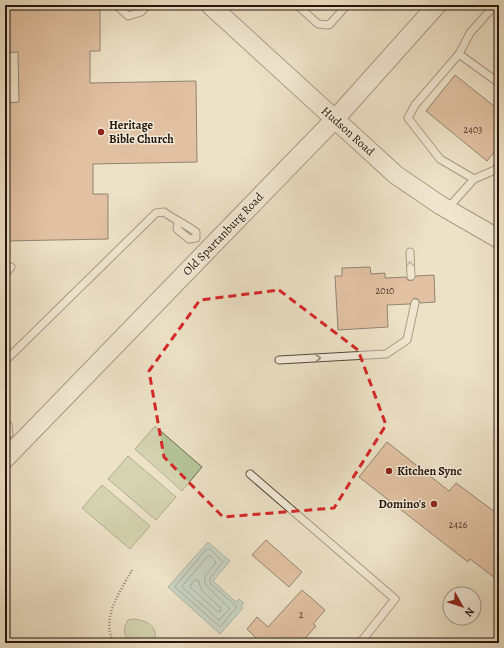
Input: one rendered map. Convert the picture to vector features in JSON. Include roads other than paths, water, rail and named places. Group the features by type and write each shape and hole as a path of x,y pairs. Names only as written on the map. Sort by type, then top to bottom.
{"street":[{"name":"Hudson Road","path":"210,5 396,175 447,209 499,239"},
{"name":"Old Spartanburg Road","path":"5,458 11,438 203,243 335,120 437,5"}],"lane":[{"path":"116,5 128,16 141,12 147,5"},
{"path":"297,5 318,24 329,25 347,5"},
{"path":"474,179 440,159 408,118 416,104 459,54 470,33 495,5"},
{"path":"459,54 499,83"},
{"path":"447,209 474,179 495,170 499,166"},
{"path":"5,361 156,213 164,212 178,222 177,229 189,239 203,243"},
{"path":"410,252 411,276"},
{"path":"5,274 11,267"},
{"path":"280,360 386,354 407,340 416,303"},
{"path":"5,422 8,425 11,438"},
{"path":"250,474 395,599 360,643"}],"water":[{"path":"208,542 230,561 213,581 236,602 239,599 244,603 241,606 243,608 220,634 168,587"}],"place":[{"name":"Heritage Bible Church","path":"101,132"},
{"name":"Kitchen Sync","path":"389,471"},
{"name":"Domino's","path":"434,504"}]}
